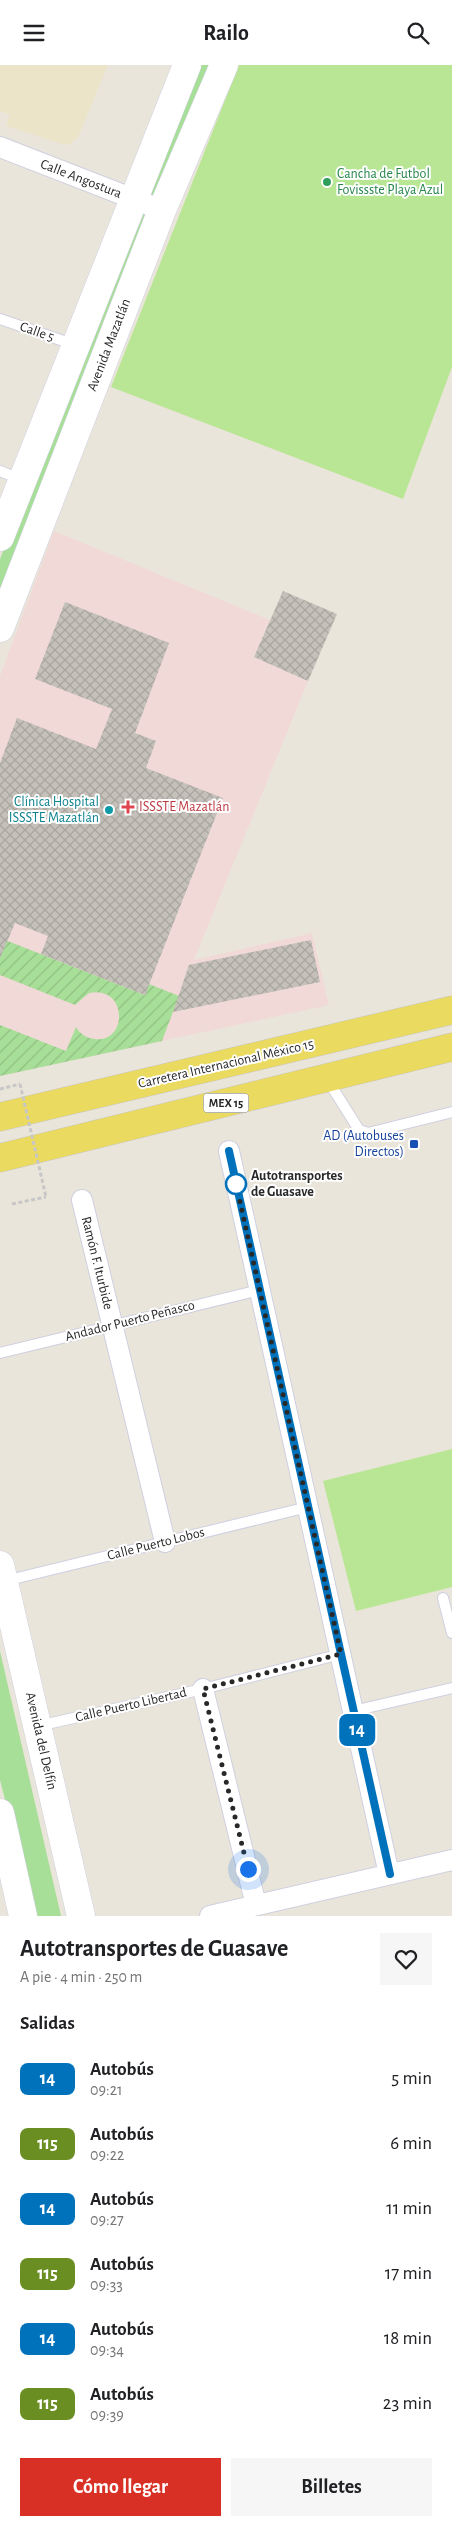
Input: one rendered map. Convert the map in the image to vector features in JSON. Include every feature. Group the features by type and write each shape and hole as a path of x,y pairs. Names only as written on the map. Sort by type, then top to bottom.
{"main road":[{"name":"Carretera Internacional México 15","path":"4,1115 452,1010"},
{"name":"MEX 15","path":"0,1158 452,1047"}],"street":[{"path":"0,537 11,476 74,345 187,65"},
{"name":"Avenida Mazatlán","path":"0,627 162,210 224,65"},
{"name":"Calle Angostura","path":"0,147 162,210"},
{"path":"229,1151 390,1874"},
{"name":"Ramón F. Iturbide","path":"82,1200 165,1542"},
{"name":"Avenida del Delfín","path":"2,1573 82,1916"},
{"path":"203,1689 258,1911"},
{"path":"0,1813 24,1916"},
{"path":"210,1916 258,1911 390,1874 452,1860"}],"lane":[{"name":"Calle 5","path":"0,319 74,345"},
{"path":"327,1078 359,1130 368,1133 452,1112"},
{"name":"Andador Puerto Peñasco","path":"0,1353 260,1290"},
{"name":"Calle Puerto Lobos","path":"2,1573 165,1542 308,1507"},
{"path":"443,1598 452,1633"},
{"name":"Calle Puerto Libertad","path":"37,1727 203,1689 341,1654"},
{"path":"353,1711 452,1688"}],"path":[{"path":"0,1089 20,1085 46,1197 12,1204"}],"shaded area":[{"path":"0,65 108,65 78,137 70,144 65,145 6,126 10,115 0,111"},
{"name":"ISSSTE Mazatlán","path":"54,531 270,620 254,657 308,681 194,960 312,933 329,1005 0,1076 0,676"}],"green space":[{"path":"194,65 220,65 0,627 0,559"},
{"name":"Cancha de Futbol Fovissste Playa Azul","path":"239,65 452,65 452,367 403,499 111,387"},
{"path":"0,938 145,995 149,984 179,996 162,1041 0,1076 0,1025 66,1051 76,1027 81,1034 89,1038 106,1038 118,1024 119,1014 117,1005 111,997 102,993 89,993 75,1005 0,975"},
{"path":"452,1449 452,1587 356,1611 323,1481"},
{"path":"0,1651 61,1916 35,1916 0,1780"}],"building":[{"path":"283,591 337,614 308,681 254,657"},
{"name":"Clínica Hospital ISSSTE Mazatlán","path":"65,602 169,643 135,733 156,741 146,768 223,798 145,995 41,954 48,936 15,923 0,958 0,763 17,718 96,749 112,709 35,679"},
{"path":"311,940 320,982 173,1012 189,965"}],"bus line":[{"name":"14","path":"229,1151 390,1874"}],"place":[{"name":"Cancha de Futbol Fovissste Playa Azul","path":"327,182"},
{"name":"ISSSTE Mazatlán","path":"128,807"},
{"name":"Clínica Hospital ISSSTE Mazatlán","path":"109,810"},
{"name":"AD (Autobuses Directos)","path":"414,1144"},
{"name":"Autotransportes de Guasave","path":"236,1184"}],"route":[{"path":"236,1184 341,1654 203,1689 248,1869"}]}
